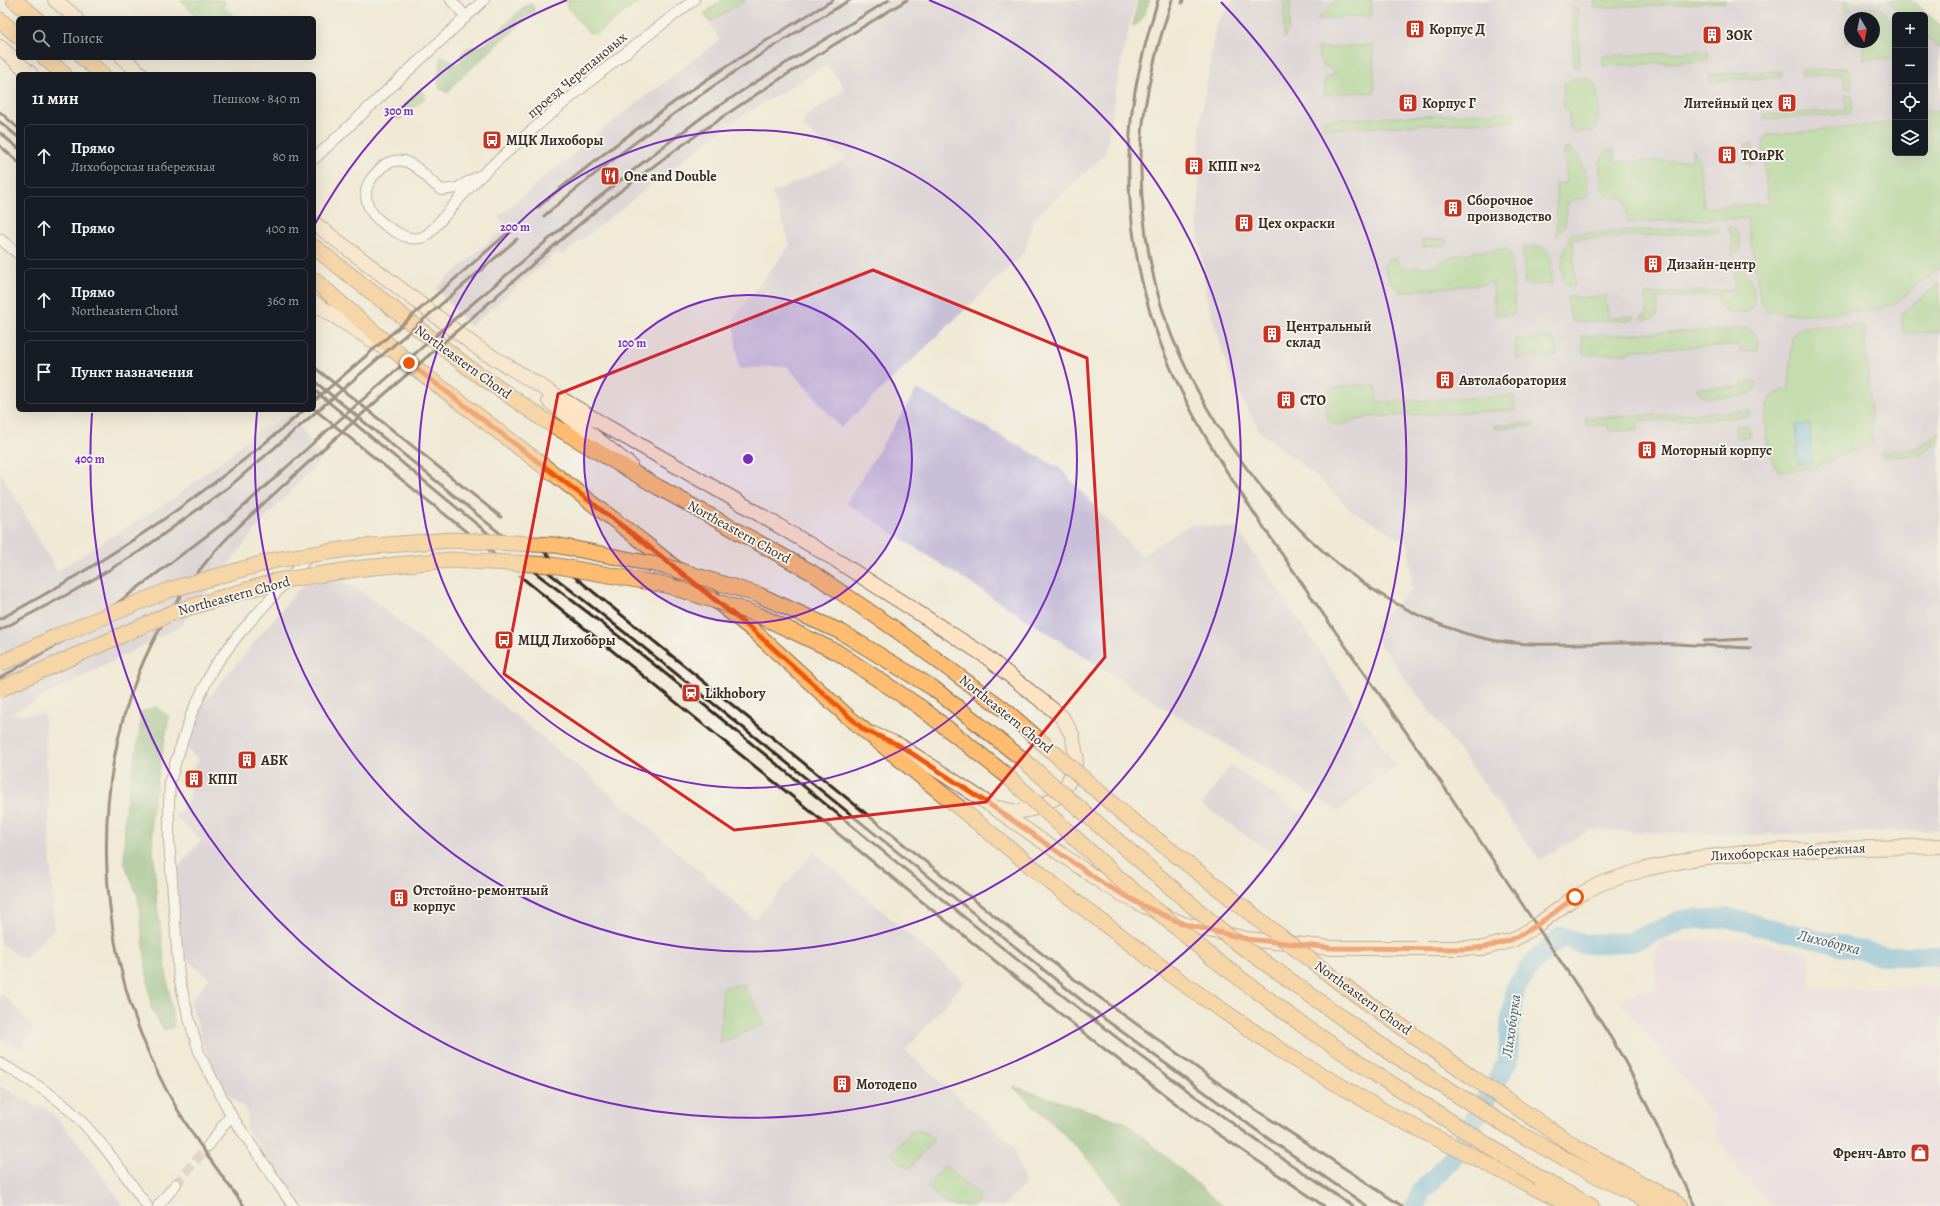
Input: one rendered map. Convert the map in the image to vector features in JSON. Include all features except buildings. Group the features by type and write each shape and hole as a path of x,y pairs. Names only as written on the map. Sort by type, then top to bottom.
{"main road":[{"path":"14,0 34,16"},
{"path":"0,20 16,34"},
{"path":"47,60 62,72"},
{"path":"85,60 100,72"},
{"name":"Northeastern Chord","path":"316,249 451,354 546,421 658,487 811,572 896,629 1006,711 1125,815 1336,980 1472,1077 1576,1147 1681,1206"},
{"name":"Northeastern Chord","path":"316,282 409,363 643,542 754,631 864,730 1059,889 1181,982 1289,1056 1386,1113 1536,1183 1591,1206"},
{"name":"Northeastern Chord","path":"0,664 57,636 169,590 275,560 361,547 451,540 555,545 668,567 759,595 841,632 933,688 1021,758 1142,864 1229,937 1390,1052 1505,1125 1568,1162 1658,1206"},
{"name":"Northeastern Chord","path":"0,689 174,612 277,581 363,568 450,560 552,565 666,585 756,614 837,652 920,707 1006,775 1124,883 1214,958 1304,1026 1570,1206"}],"street":[{"path":"55,0 74,16"},
{"path":"450,0 466,17"},
{"path":"316,159 484,0"},
{"name":"проезд Черепановых","path":"481,175 579,90 694,0"},
{"path":"0,47 29,72"},
{"path":"125,60 139,72"},
{"path":"397,160 409,162 431,183 442,190 457,188 481,175 437,225 428,234 419,239 400,235 375,216 368,204 366,192 371,179 386,163 397,160"},
{"path":"316,224 560,409 658,487"},
{"path":"0,239 16,252"},
{"path":"316,304 409,363"},
{"path":"478,348 606,426 732,498 839,562 984,655 1062,718 1072,735 1076,754 1072,774 1062,791 1046,804 1028,811 1008,811 989,804 899,745 864,730"},
{"path":"293,1206 231,1115 200,1055 188,1015 179,977 169,840 170,780 191,715 214,668 239,634 309,556"},
{"name":"Лихоборская набережная","path":"989,804 1104,884 1144,906 1183,924 1247,939 1332,948 1484,948 1512,940 1536,926 1575,897 1602,882 1645,869 1690,859 1764,850 1940,846"},
{"path":"0,1063 34,1083 64,1105 85,1126 118,1166 147,1206"},
{"path":"208,1146 231,1115"},
{"path":"158,1206 176,1184"}],"highlighted area":[{"path":"873,270 1087,358 1105,657 986,802 734,830 504,674 558,394"}],"shaded area":[{"path":"747,0 1136,0 1122,57 1105,155 1033,219 1025,252 841,428 787,366 739,369 733,319 790,245 772,193 847,159 804,128 804,118 845,89 827,65 732,122 562,255 558,251 470,327 436,288 506,227 498,217 591,138 720,40 709,22"},
{"path":"1233,0 1911,0 1925,12 1892,12 1892,156 1928,156 1928,15 1940,25 1940,830 1741,835 1590,830 1540,860 1379,643 1374,625 1412,589 1409,544 1350,509 1317,477 1264,435 1258,429 1229,373 1207,299 1198,230 1200,126 1216,25"},
{"path":"917,389 1061,469 1140,556 1191,524 1237,529 1396,766 1339,811 1161,706 846,503"},
{"path":"290,416 323,457 261,523 180,626 10,714 44,714 54,929 24,959 0,943 0,471 57,571 174,498 228,456 259,429"},
{"path":"336,577 362,592 584,771 755,920 814,852 964,982 905,1051 1013,1145 1025,1184 1004,1206 305,1206 246,1129 248,1111 221,1088 205,1048 190,1002 209,978 182,955 176,871 201,840 175,817 192,796 189,793 191,790 181,782 199,760 184,747 200,708 297,591 308,583"},
{"path":"1230,765 1304,815 1276,856 1202,805"},
{"path":"1751,940 1809,954 1810,990 1940,988 1940,1206 1774,1206 1743,1175 1716,1134 1716,1118 1620,1001 1638,992 1658,990 1654,957 1661,943"},
{"path":"0,994 7,998 35,1028 23,1049 0,1038"},
{"path":"0,1086 38,1107 43,1106 52,1113 83,1148 123,1206 0,1206"}],"green space":[{"path":"181,0 223,0 226,3 223,6 234,16 196,16"},
{"path":"567,0 640,0 597,34 588,32 567,7"},
{"path":"722,0 747,0 709,22 704,14"},
{"path":"1138,0 1150,0 1140,22 1133,26"},
{"path":"1284,0 1291,0 1289,28 1284,39"},
{"path":"1337,0 1371,0 1371,16 1317,19"},
{"path":"1594,0 1725,0 1725,2 1594,8"},
{"path":"1844,0 1849,0 1852,11 1845,12"},
{"path":"1887,0 1911,0 1925,12 1900,12"},
{"path":"531,4 534,7 534,12 455,83 448,93 440,89 438,77 441,57 447,58 454,63 459,64 462,53 469,47 478,47 485,44 525,6"},
{"path":"1877,6 1892,21 1892,59 1864,59 1864,48 1880,48 1880,12 1863,12 1863,9"},
{"path":"1572,9 1577,9 1580,67 1574,67"},
{"path":"1928,15 1940,25 1940,49 1928,39"},
{"path":"1373,45 1375,92 1324,94 1325,77 1334,75 1334,69 1323,65 1320,60 1318,48"},
{"path":"1708,51 1708,61 1603,66 1603,56"},
{"path":"1845,68 1851,76 1851,87 1845,88 1844,74 1802,76 1801,70"},
{"path":"1781,71 1782,77 1709,81 1709,75"},
{"path":"1574,79 1589,79 1593,81 1597,90 1598,114 1594,131 1576,133 1570,127 1569,111 1563,107 1564,83"},
{"path":"420,90 426,97 401,119 397,119 393,115"},
{"path":"1845,95 1852,95 1852,109 1848,114 1765,119 1763,115 1846,110"},
{"path":"1928,111 1940,111 1940,268 1895,303 1881,309 1806,314 1770,312 1761,303 1747,218 1628,222 1625,198 1606,196 1602,187 1599,162 1607,150 1614,150 1615,162 1692,160 1693,149 1699,160 1704,208 1768,203 1763,141 1767,135 1892,123 1892,156 1928,156"},
{"path":"1514,112 1514,121 1324,129 1323,120"},
{"path":"1752,143 1753,164 1747,164 1746,144"},
{"path":"1568,149 1578,156 1581,162 1586,176 1589,196 1570,201 1568,203 1565,224 1557,237 1556,184 1567,183 1564,151"},
{"path":"1728,226 1735,229 1740,239 1740,250 1733,257 1731,232 1729,232"},
{"path":"1719,227 1719,232 1573,239 1575,286 1567,286 1564,282 1562,268 1564,252 1572,234"},
{"path":"1446,239 1446,245 1422,247 1422,240"},
{"path":"1540,246 1548,252 1550,257 1552,284 1525,285 1523,248"},
{"path":"1507,249 1511,255 1515,315 1495,315 1493,283 1402,292 1395,288 1388,278 1384,266 1388,260 1397,258 1401,268 1437,266 1449,258 1457,255"},
{"path":"1743,271 1750,279 1754,290 1754,302 1749,311 1743,313 1732,313 1724,310 1717,295 1658,298 1657,316 1651,319 1641,320 1641,316 1647,316 1646,294 1734,290 1733,272"},
{"path":"1940,283 1940,332 1904,333 1901,318 1902,313"},
{"path":"1575,295 1576,298 1606,296 1608,317 1634,316 1634,320 1574,322 1571,320 1567,299 1568,297"},
{"path":"1863,326 1864,329 1873,443 1870,447 1847,452 1811,469 1779,471 1771,459 1767,438 1766,416 1767,407 1771,398 1789,388 1792,337 1797,330 1804,327"},
{"path":"1747,329 1757,337 1758,351 1740,351 1740,345 1632,350 1631,353 1583,355 1582,336"},
{"path":"1552,338 1553,341 1556,341 1556,356 1516,358 1515,339"},
{"path":"1742,382 1757,382 1753,391 1745,396 1706,398 1697,391 1697,388 1742,387"},
{"path":"1358,385 1376,386 1377,402 1514,396 1515,410 1368,417 1340,425 1333,424 1328,420 1327,415 1325,396 1327,391 1332,388"},
{"path":"1749,411 1749,417 1638,421 1638,430 1609,431 1608,425 1586,426 1586,418"},
{"path":"1534,423 1534,426 1494,428 1494,425"},
{"path":"1749,425 1750,437 1736,438 1736,426"},
{"path":"1940,432 1940,440 1920,455 1881,457 1881,453 1917,448"},
{"path":"157,707 169,717 151,815 157,905 174,1027 164,1030 151,1008 138,897 124,862 125,809 140,730 140,712"},
{"path":"744,984 765,1024 719,1043 722,1013 722,988"},
{"path":"1012,1086 1127,1123 1223,1206 1122,1206 1098,1172 1072,1142"},
{"path":"918,1131 926,1133 934,1140 909,1169 891,1154 910,1132"},
{"path":"945,1165 981,1197 973,1206 949,1206 927,1187"}],"water":[{"path":"1810,424 1812,463 1798,464 1796,425"}],"waterway":[{"name":"Лихоборка","path":"1415,1206 1421,1192 1451,1160 1508,1061 1509,1031 1516,987 1532,964 1561,936 1582,944 1630,942 1682,920 1728,918 1885,956 1940,956"}],"tunnel":[{"path":"176,1184 208,1146"}],"railway":[{"path":"537,208 607,151 680,98 756,47 833,0"},
{"path":"544,216 654,128 692,101 809,24 850,0"},
{"path":"0,678 82,630 234,515 312,444 459,315 588,206 660,149 705,115 765,76 889,0"},
{"path":"244,1206 190,1130 156,1070 131,1004 118,957 110,910 107,861 108,813 113,765 124,718 139,672 160,628 168,614 196,575 238,527 314,457 568,234 648,170 720,119 794,70 907,0"},
{"path":"1158,0 1145,44 1135,89 1129,151 1129,183 1131,215 1141,279 1159,340 1182,394 1223,466 1238,489 1304,587 1449,794 1605,1028 1633,1076 1696,1206"},
{"path":"1172,0 1154,63 1142,128 1141,172 1143,214 1154,278 1159,299 1173,339 1195,386 1222,432 1253,476 1288,518 1327,555 1369,587 1415,613 1464,633 1485,639 1527,644 1648,643 1751,648"},
{"path":"0,112 16,126"},
{"path":"0,122 16,135"},
{"path":"0,133 16,146"},
{"path":"0,146 16,160"},
{"path":"316,399 510,231"},
{"path":"316,412 517,239"},
{"path":"316,369 501,517"},
{"path":"316,383 507,539"},
{"path":"316,392 502,545"},
{"path":"316,411 494,554"},
{"path":"0,619 41,597 120,549 158,523 233,469 302,412"},
{"path":"0,630 72,592 139,552 230,486 316,412"},
{"path":"543,551 907,847 1074,979 1253,1108 1402,1206"},
{"path":"534,561 1106,1020 1263,1135 1367,1206"},
{"path":"528,567 627,643 990,938 1079,1008 1168,1076 1260,1143 1353,1206"},
{"path":"520,576 1094,1041 1196,1119 1324,1206"},
{"path":"1704,641 1747,639"}],"place":[{"name":"Корпус Д","path":"1415,29"},
{"name":"ЗОК","path":"1712,35"},
{"name":"Корпус Г","path":"1408,103"},
{"name":"Литейный цех","path":"1787,103"},
{"name":"МЦК Лихоборы","path":"492,140"},
{"name":"ТОиРК","path":"1727,155"},
{"name":"КПП №2","path":"1194,166"},
{"name":"One and Double","path":"610,176"},
{"name":"Сборочное производство","path":"1453,208"},
{"name":"Цех окраски","path":"1244,223"},
{"name":"Дизайн-центр","path":"1653,264"},
{"name":"Центральный склад","path":"1272,334"},
{"name":"Автолаборатория","path":"1445,380"},
{"name":"СТО","path":"1286,400"},
{"name":"Моторный корпус","path":"1647,450"},
{"name":"МЦД Лихоборы","path":"504,640"},
{"name":"Likhobory","path":"691,693"},
{"name":"АБК","path":"247,760"},
{"name":"КПП","path":"194,779"},
{"name":"Отстойно-ремонтный корпус","path":"399,898"},
{"name":"Мотодепо","path":"842,1084"},
{"name":"Френч-Авто","path":"1920,1153"}],"route":[{"path":"409,363 643,542 754,631 864,730 899,745 989,804 1104,884 1144,906 1183,924 1247,939 1332,948 1484,948 1512,940 1536,926 1575,897"}]}
